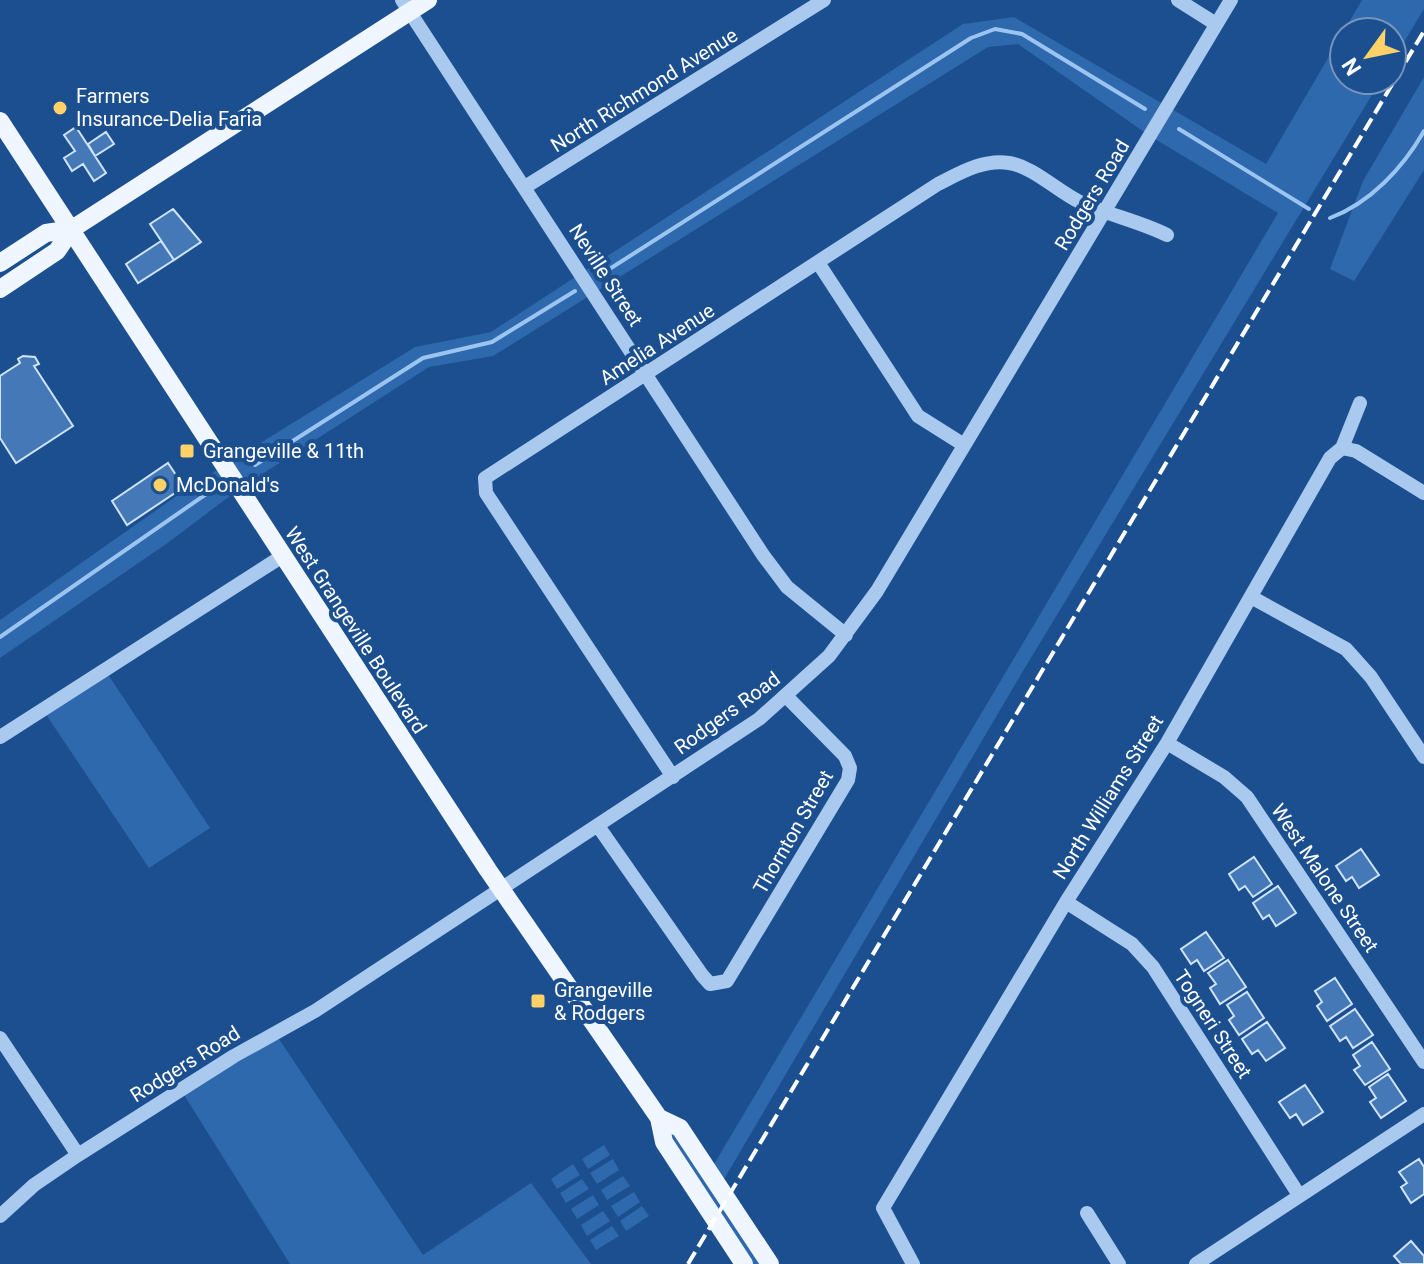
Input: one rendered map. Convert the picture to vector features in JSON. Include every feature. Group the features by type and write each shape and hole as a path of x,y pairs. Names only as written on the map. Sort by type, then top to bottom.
{"main road":[{"path":"0,289 57,251 72,229 406,6 428,0"},
{"name":"West Grangeville Boulevard","path":"0,121 500,889 659,1118 664,1142 744,1264"},
{"path":"0,263 46,233 72,229"},
{"name":"West Grangeville Boulevard","path":"659,1118 680,1128 770,1264"}],"street":[{"name":"North Richmond Avenue","path":"525,187 824,0"},
{"path":"1178,0 1216,24"},
{"name":"Rodgers Road","path":"0,1216 34,1185 78,1155 234,1056 315,1011 673,777 787,697 846,635 884,579 1231,0"},
{"name":"Neville Street","path":"406,6 787,587 846,635"},
{"name":"Amelia Avenue","path":"673,777 486,493 484,484 490,472 819,264 938,184 994,162 1017,165 1077,201 1167,235"},
{"path":"819,264 918,416 964,445"},
{"name":"North Williams Street","path":"913,1264 883,1208 1066,902 1167,743 1330,458 1342,448 1360,403"},
{"path":"1342,448 1356,451 1424,493"},
{"path":"0,737 281,557"},
{"path":"1251,597 1346,649 1371,677 1424,757"},
{"name":"Thornton Street","path":"598,826 710,984 727,981 738,968 848,780 850,768 845,756 787,697"},
{"name":"West Malone Street","path":"1167,743 1224,777 1247,797 1424,1062"},
{"name":"Togneri Street","path":"1066,902 1132,944 1153,967 1299,1195"},
{"path":"0,1038 78,1155"},
{"path":"1196,1264 1424,1114"},
{"path":"1087,1213 1119,1264"}],"shaded area":[{"path":"1362,0 1424,0 1424,9 1408,36 1408,16 1353,16"},
{"path":"1014,17 1266,164 1328,58 1328,96 1371,96 1023,671 720,1186 770,1264 744,1264 659,1118 710,1171 1278,213 1150,136 1018,44 988,47 493,356 429,367 239,489 169,542 0,658 0,620 185,490 415,347 491,332 963,24"},
{"path":"1424,77 1424,170 1354,281 1330,269 1363,181"},
{"path":"105,670 210,828 149,868 43,710"},
{"path":"275,1033 423,1255 531,1183 591,1264 290,1264 181,1090"},
{"path":"604,1145 610,1155 588,1169 582,1159"},
{"path":"613,1159 619,1170 597,1184 590,1173"},
{"path":"573,1164 580,1175 557,1189 551,1179"},
{"path":"623,1176 630,1186 607,1200 601,1190"},
{"path":"582,1179 589,1189 566,1203 560,1193"},
{"path":"634,1192 640,1202 618,1217 611,1206"},
{"path":"593,1195 599,1205 577,1219 571,1209"},
{"path":"642,1206 649,1216 626,1231 620,1221"},
{"path":"603,1211 610,1221 587,1236 581,1225"},
{"path":"612,1226 619,1236 596,1250 590,1240"}],"building":[{"path":"76,127 106,173 94,181 83,164 72,171 64,158 75,151 64,135"},
{"path":"106,132 114,144 95,156 88,144"},
{"path":"173,209 201,242 174,260 150,224"},
{"path":"161,241 174,260 138,283 126,264"},
{"path":"35,357 39,364 34,366 73,426 16,463 0,438 0,376 20,363 18,359"},
{"path":"168,463 184,487 127,525 112,501"},
{"path":"1361,849 1379,875 1359,888 1352,877 1346,881 1336,866"},
{"path":"1254,857 1272,884 1253,897 1245,886 1239,890 1229,874"},
{"path":"1278,886 1296,913 1276,926 1269,915 1263,919 1253,903"},
{"path":"1206,932 1224,958 1204,971 1197,960 1191,964 1181,949"},
{"path":"1228,960 1246,987 1220,1004 1210,988 1216,984 1208,973"},
{"path":"1335,978 1352,1004 1327,1021 1317,1006 1322,1002 1315,991"},
{"path":"1247,992 1264,1018 1239,1035 1229,1020 1234,1016 1227,1005"},
{"path":"1355,1009 1373,1035 1353,1048 1346,1037 1340,1041 1330,1026"},
{"path":"1267,1022 1285,1048 1266,1061 1258,1050 1252,1054 1242,1039"},
{"path":"1372,1042 1390,1069 1365,1085 1354,1070 1360,1066 1353,1055"},
{"path":"1388,1074 1406,1101 1381,1118 1370,1102 1376,1098 1369,1087"},
{"path":"1305,1085 1323,1112 1303,1125 1296,1114 1290,1118 1279,1102"},
{"path":"1419,1159 1424,1167 1424,1194 1411,1203 1401,1187 1407,1183 1399,1172"},
{"path":"1411,1241 1424,1256 1424,1264 1401,1264 1394,1256"}],"waterway":[{"path":"597,277 971,38 995,29 1022,34 1145,109"},
{"path":"1179,129 1309,209"},
{"path":"1330,218 1359,203 1384,183 1424,131"},
{"path":"255,465 423,358 492,342 575,291"},
{"path":"0,637 212,490"}],"railway":[{"path":"688,1264 1424,31"}],"place":[{"name":"Farmers Insurance-Delia Faria","path":"60,108"},
{"name":"Grangeville & 11th","path":"187,451"},
{"name":"McDonald's","path":"160,485"},
{"name":"Grangeville & Rodgers","path":"538,1001"}]}
